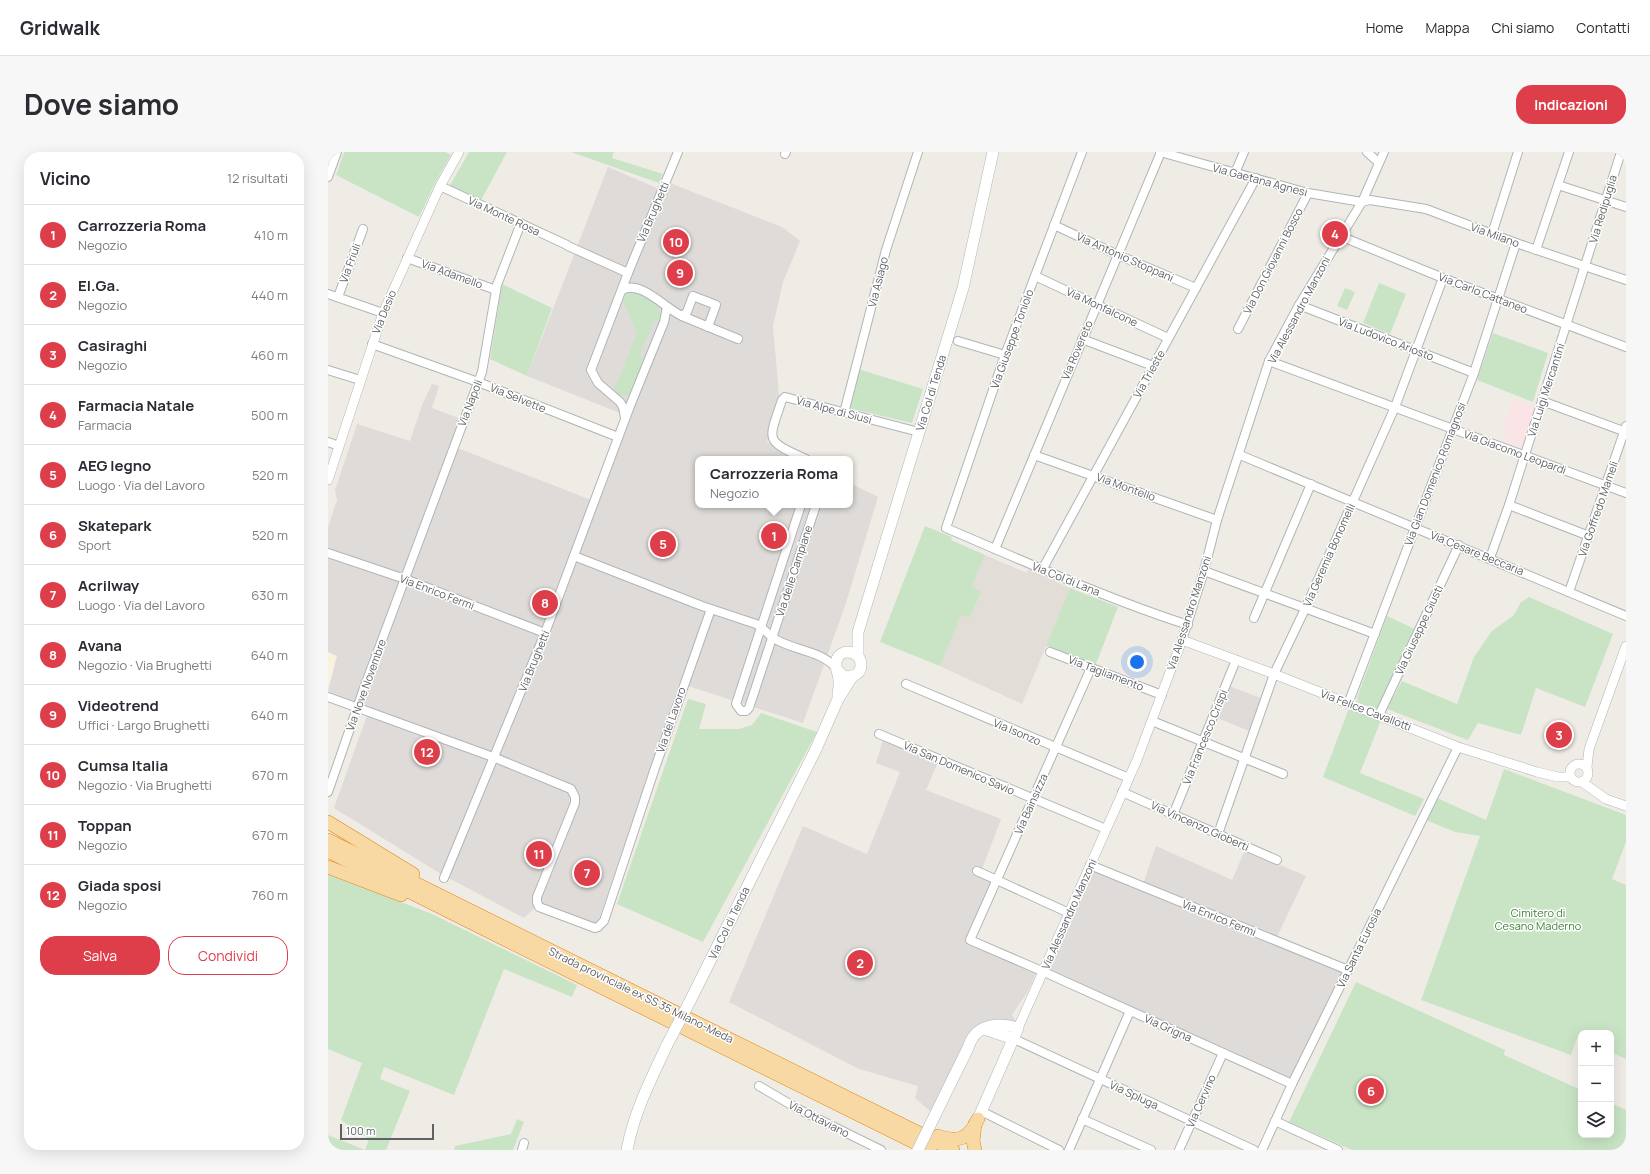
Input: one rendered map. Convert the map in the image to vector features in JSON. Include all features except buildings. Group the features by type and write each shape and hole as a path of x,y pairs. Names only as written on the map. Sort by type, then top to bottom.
{"highway":[{"path":"328,822 426,881 457,904"},
{"name":"Strada provinciale ex SS 35 Milano-Meda","path":"328,840 953,1150"},
{"name":"Strada provinciale ex SS 35 Milano-Meda","path":"328,850 930,1150"},
{"path":"328,868 471,922"},
{"path":"897,1122 912,1123 936,1136 958,1140 965,1136 978,1118"},
{"path":"975,1150 973,1141 978,1118"},
{"path":"902,1136 907,1144 918,1150"}],"main road":[{"name":"Via Col di Tenda","path":"838,699 839,681 837,660 844,653 858,632 963,288 993,152"},
{"name":"Via Col di Tenda","path":"627,1150 631,1128 644,1094 667,1045 816,749 838,699 852,677 856,675 861,668 858,656 858,632"},
{"path":"844,653 850,652 858,656"},
{"path":"837,669 843,676 852,677"},
{"path":"918,1150 968,1048 971,1038 983,1029 998,1026 1010,1026 1016,1034"},
{"name":"Via Alessandro Manzoni","path":"978,1118 1016,1034"}],"street":[{"path":"328,177 337,152"},
{"name":"Via Desio","path":"328,480 383,313 440,186 459,152"},
{"name":"Via Brughetti","path":"620,402 598,383 591,370 628,273 678,152"},
{"name":"Via Asiago","path":"844,413 886,250 918,152"},
{"name":"Via Giuseppe Toniolo","path":"946,528 1005,355 1082,152"},
{"name":"Via Gaetana Agnesi","path":"1161,152 1308,193 1362,202"},
{"name":"Via Rovereto","path":"995,549 1161,152"},
{"path":"1235,173 1244,152"},
{"path":"1367,152 1378,162"},
{"name":"Via Alessandro Manzoni","path":"1016,1034 1129,778 1162,695 1188,624 1217,520 1240,455 1269,361 1299,305 1362,202 1378,162 1384,152"},
{"path":"1492,234 1518,152"},
{"path":"1536,250 1568,152"},
{"name":"Via Redipuglia","path":"1586,266 1621,152"},
{"name":"Via Trieste","path":"1042,570 1256,178"},
{"path":"1558,185 1626,207"},
{"name":"Via Monte Rosa","path":"440,186 628,273"},
{"name":"Via Don Giovanni Bosco","path":"1238,329 1308,193"},
{"name":"Via Milano","path":"1362,202 1376,200 1421,208 1516,243 1626,280"},
{"name":"Via Napoli","path":"405,580 478,382 486,351 496,290 521,223"},
{"name":"Via Antonio Stoppani","path":"1054,225 1118,255 1196,288"},
{"name":"Via Friuli","path":"338,297 363,229"},
{"name":"Via Carlo Cattaneo","path":"1340,236 1443,278 1626,347"},
{"name":"Via Gian Domenico Romagnosi","path":"1348,704 1474,373 1516,243"},
{"name":"Via Adamello","path":"407,258 496,290"},
{"name":"Via Luigi Mercantini","path":"1490,558 1509,505 1586,266"},
{"path":"628,273 633,282 679,315 738,339"},
{"name":"Via Monfalcone","path":"1034,276 1168,338"},
{"name":"Via Geremia Bonomelli","path":"1218,834 1274,674 1305,609 1395,407 1443,278"},
{"path":"622,290 628,287 641,288"},
{"path":"328,294 383,313"},
{"path":"679,315 687,312 693,296 716,305 708,327"},
{"name":"Via Ludovico Ariosto","path":"1299,305 1474,373"},
{"name":"Via Brughetti","path":"444,878 545,633 618,437 664,322 667,307"},
{"name":"Via Brughetti","path":"664,322 672,314 679,315"},
{"path":"1082,338 1153,366"},
{"path":"958,341 1005,355"},
{"name":"Via Selvette","path":"372,344 478,382 618,437"},
{"name":"Via Giacomo Leopardi","path":"1269,361 1525,455 1626,494"},
{"path":"328,370 360,380"},
{"name":"Via Alpe di Siusi","path":"800,456 776,444 771,433 782,400 786,397 919,432"},
{"path":"625,419 624,410 620,402 627,402 633,398"},
{"path":"1542,401 1625,430"},
{"name":"Via Goffredo Mameli","path":"1570,592 1625,430"},
{"path":"328,442 339,446"},
{"name":"Via Montello","path":"1034,455 1217,520"},
{"name":"Via Cesare Beccaria","path":"1240,455 1459,545 1626,616"},
{"path":"1254,618 1311,484"},
{"path":"1509,505 1589,536"},
{"name":"Via delle Campiane","path":"800,508 736,704 741,711 746,711 749,708 815,508"},
{"name":"Via Col di Lana","path":"946,528 1042,570 1154,614 1188,624"},
{"name":"Via Giuseppe Giusti","path":"1379,715 1459,545"},
{"name":"Via Enrico Fermi","path":"328,553 405,580 545,633"},
{"path":"574,556 710,609"},
{"path":"1204,571 1375,634"},
{"name":"Via Nove Novembre","path":"328,792 405,580"},
{"name":"Via delle Campiane","path":"710,609 762,626 776,640 821,655 837,669"},
{"name":"Via del Lavoro","path":"493,757 571,789 574,793 575,803 537,897 537,902 539,907 595,928 598,927 604,921 710,609"},
{"name":"Via Felice Cavallotti","path":"1182,640 1274,674 1458,747 1537,772 1552,775 1580,772"},
{"path":"1622,804 1601,796 1580,772 1626,646"},
{"name":"Via Tagliamento","path":"1050,652 1162,695"},
{"name":"Via delle Campiane","path":"821,655 844,653"},
{"name":"Via Francesco Crispi","path":"1173,815 1236,660"},
{"name":"Via Bainsizza","path":"970,940 1092,668"},
{"name":"Via Isonzo","path":"906,684 1129,778"},
{"path":"328,697 493,757"},
{"path":"1152,721 1283,774"},
{"name":"Via San Domenico Savio","path":"879,734 1106,829"},
{"name":"Via Santa Eurosia","path":"1262,1150 1292,1084 1458,747"},
{"name":"Via Vincenzo Gioberti","path":"1122,792 1277,860"},
{"name":"Via Enrico Fermi","path":"1090,865 1348,970"},
{"path":"977,871 1069,913"},
{"name":"Via Grigna","path":"970,940 1292,1084"},
{"path":"1069,1150 1130,1011"},
{"name":"Via Spluga","path":"1016,1034 1100,1079 1254,1150"},
{"name":"Via Cervino","path":"1179,1150 1223,1053"},
{"name":"Via Ottaviano","path":"759,1086 800,1110 881,1150"},
{"path":"978,1118 1059,1150"},
{"path":"1082,1120 1151,1150"},
{"path":"1275,1121 1338,1150"}],"shaded area":[{"path":"608,167 664,191 670,183 782,227 800,241 783,282 773,326 779,395 767,442 795,456 695,456 695,508 853,508 853,484 878,497 845,606 803,723 679,683 597,925 540,903 524,918 441,874 334,808 370,707 328,691 337,656 328,652 328,527 337,500 335,490 357,424 410,441 422,405 432,384 439,386 432,408 461,419 452,446 599,503 630,417 527,376"},
{"path":"1513,398 1535,407 1522,447 1503,441 1507,429 1502,427"},
{"path":"985,555 1027,573 1028,569 1070,588 1022,704 940,666 961,614 970,618 981,592 972,586"},
{"path":"328,652 337,655 328,688"},
{"path":"1229,686 1261,698 1249,731 1215,717"},
{"path":"883,740 938,762 926,790 1001,819 982,869 976,867 972,874 991,882 967,942 1036,973 1028,991 1012,1015 1017,1022 984,1023 975,1026 931,1112 915,1098 918,1086 859,1069 729,1002 803,826 867,854 900,772 876,763"},
{"path":"1156,846 1232,880 1245,850 1306,876 1277,937 1143,884"},
{"path":"1092,869 1343,972 1291,1080 1047,970"}],"green space":[{"path":"344,152 445,152 451,155 435,183 419,217 336,175"},
{"path":"469,152 507,152 480,202 449,187"},
{"path":"571,152 614,152 612,158 663,174 659,183"},
{"path":"1379,283 1406,294 1390,334 1363,323"},
{"path":"502,284 552,308 527,376 490,359"},
{"path":"1345,288 1355,292 1347,310 1337,306"},
{"path":"631,292 636,292 647,297 657,305 661,316 660,321 655,319 640,353 644,361 631,392 625,396 619,395 616,392 614,382 617,383 637,333 623,301 626,295"},
{"path":"1493,333 1548,353 1533,402 1477,380"},
{"path":"858,369 923,389 912,423 848,408"},
{"path":"925,526 952,537 951,540 985,555 972,586 981,592 970,618 961,615 940,666 880,642"},
{"path":"1070,588 1118,607 1096,664 1046,646"},
{"path":"1529,597 1613,634 1585,707 1536,688 1521,735 1478,723 1468,740 1387,709 1402,681 1457,704 1474,657 1492,631 1514,615 1521,602"},
{"path":"1387,616 1417,630 1378,709 1359,702 1357,698"},
{"path":"688,699 706,704 699,729 739,729 752,725 761,713 817,732 703,942 617,904"},
{"path":"1349,708 1381,720 1360,773 1424,799 1415,816 1323,777"},
{"name":"Cimitero di Cesano Maderno","path":"1504,769 1626,815 1626,842 1612,879 1626,885 1626,1059 1614,1053 1614,1030 1578,1030 1578,1038 1571,1055 1421,1000 1480,836 1455,832 1426,820 1437,798 1486,820"},
{"path":"328,874 432,914 577,985 572,997 504,969 454,1095 384,1067 380,1079 410,1091 386,1150 365,1150 369,1139 341,1120 362,1063 328,1049"},
{"path":"1356,982 1505,1050 1504,1055 1578,1089 1578,1138 1614,1138 1614,1104 1626,1110 1626,1150 1352,1150 1289,1122"},
{"path":"517,1119 524,1122 513,1150 454,1150 455,1146 511,1134"},
{"path":"328,1135 365,1150 339,1150 328,1146"}],"place":[{"name":"Farmacia Natale","path":"1335,234"},
{"name":"Cumsa Italia","path":"676,242"},
{"name":"Videotrend","path":"680,273"},
{"name":"Carrozzeria Roma","path":"774,536"},
{"name":"AEG legno","path":"663,544"},
{"name":"Avana","path":"545,603"},
{"name":"Casiraghi","path":"1559,735"},
{"name":"Giada sposi","path":"427,752"},
{"name":"Toppan","path":"539,854"},
{"name":"Acrilway","path":"587,873"},
{"name":"El.Ga.","path":"860,963"},
{"name":"Skatepark","path":"1371,1091"}]}
